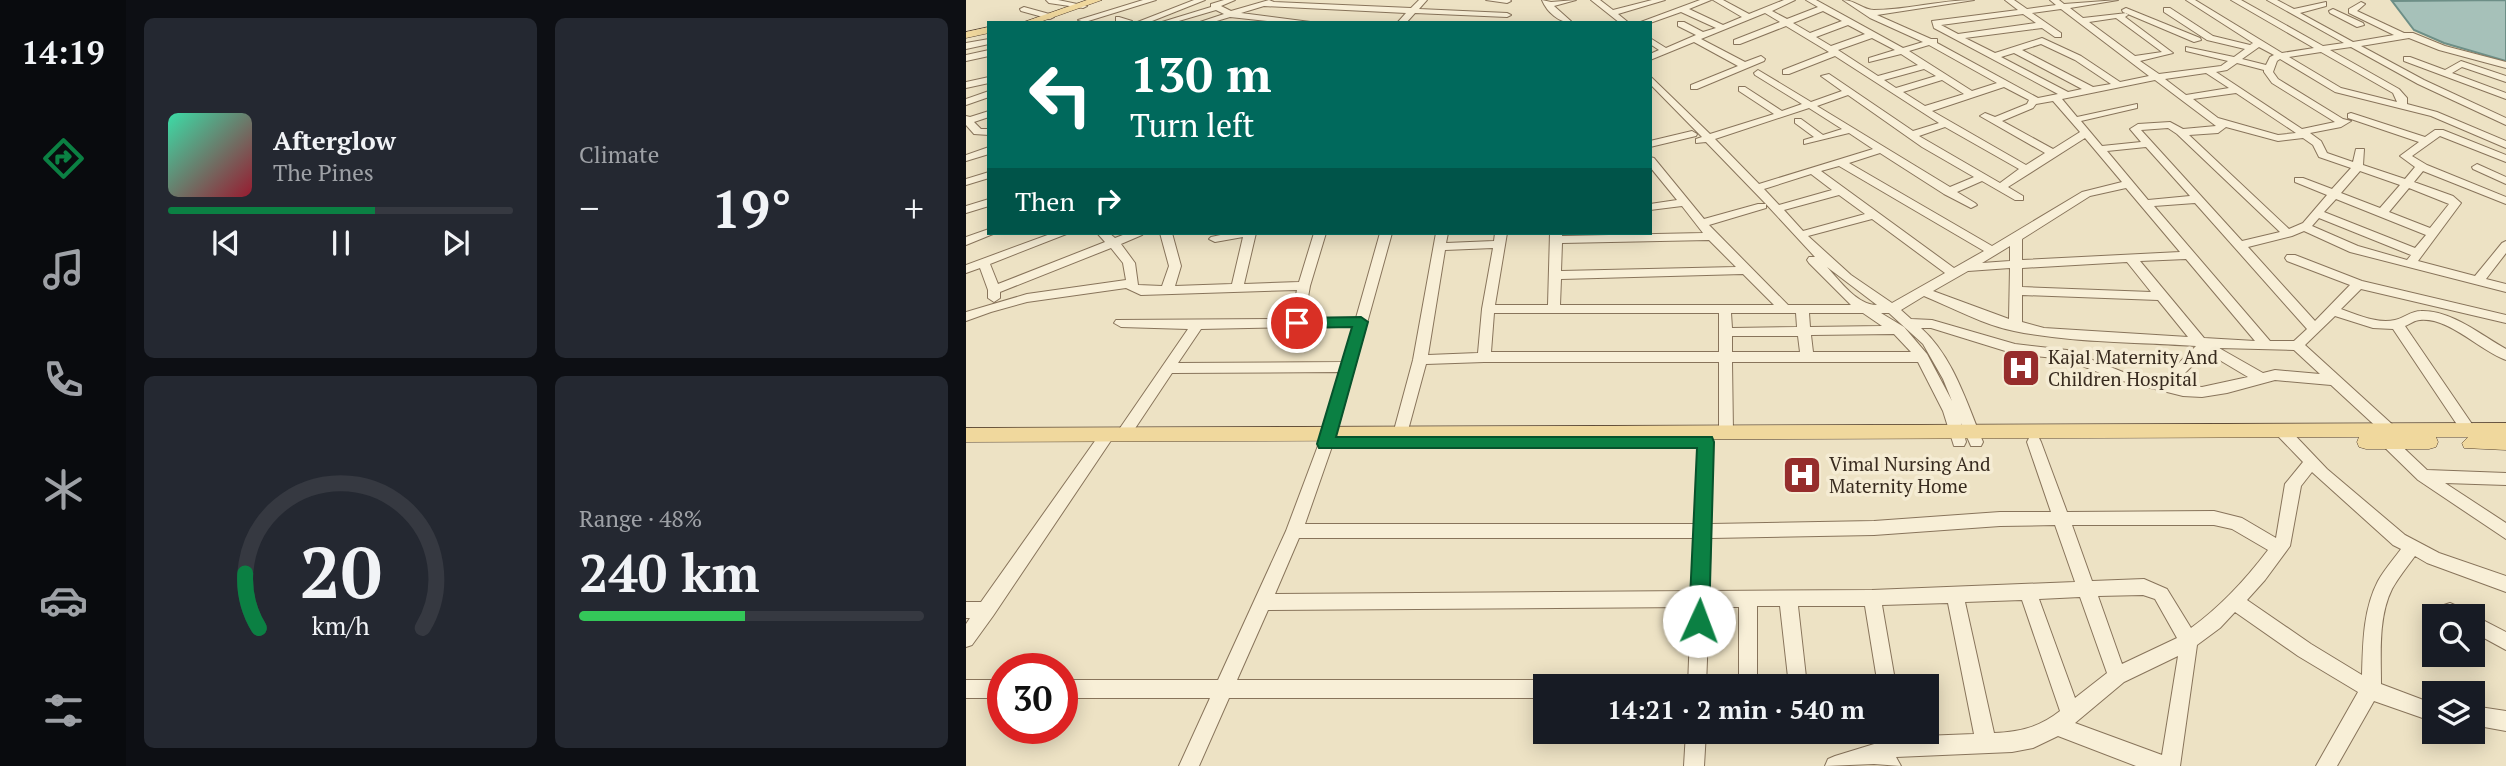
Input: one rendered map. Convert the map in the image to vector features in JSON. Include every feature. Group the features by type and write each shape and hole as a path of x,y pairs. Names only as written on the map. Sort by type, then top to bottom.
{"main road":[{"path":"1035,21 1095,0"},
{"path":"966,35 987,30"},
{"path":"966,435 1110,439 1966,437 2385,434 2506,430"},
{"path":"1327,439 1400,434 1706,437 1726,432 1966,437 2034,442 2285,435"},
{"path":"2385,434 2506,443"},
{"path":"966,445 1110,439"}],"street":[{"path":"1068,11 1084,21 1153,0"},
{"path":"1166,0 1196,13"},
{"path":"1163,19 1182,7 1201,0"},
{"path":"1137,5 1163,19 1215,8 1216,5 1231,0"},
{"path":"1403,21 1423,0"},
{"path":"1207,21 1268,1 1457,13 1510,21 1506,0 1490,0"},
{"path":"1551,2 1572,0"},
{"path":"1595,0 1622,21"},
{"path":"1612,13 1639,2 1661,0"},
{"path":"1648,21 1707,0"},
{"path":"1717,0 1748,17"},
{"path":"1652,56 1748,17 1763,8 1791,0"},
{"path":"1810,0 1902,51 1972,95"},
{"path":"1847,0 2034,100 2157,77 2209,71 2230,65 2259,43"},
{"path":"1883,0 1899,9"},
{"path":"1919,0 1929,6"},
{"path":"1869,13 1970,0 1988,14"},
{"path":"2009,0 2058,35"},
{"path":"2114,0 2058,3 1935,23 2061,96 2075,120 2267,346"},
{"path":"2238,2 2261,0"},
{"path":"2271,0 2389,63 2414,90"},
{"path":"1049,1 1083,6"},
{"path":"1551,2 1567,21"},
{"path":"1551,2 1575,21"},
{"path":"2238,2 2321,49 2414,90 2506,122"},
{"path":"2058,3 2222,126 2221,129 2181,132"},
{"path":"2192,4 2338,90 2443,117 2506,145"},
{"path":"2294,12 2323,4"},
{"path":"2361,4 2352,11 2403,36"},
{"path":"1215,8 1228,14 1275,21"},
{"path":"1763,8 1835,51 1946,124 2026,169"},
{"path":"1737,42 1823,8"},
{"path":"2081,21 2177,8"},
{"path":"1024,9 1050,17"},
{"path":"1682,9 1721,27"},
{"path":"2167,10 2210,38 2250,48"},
{"path":"2333,11 2387,39"},
{"path":"1450,21 1457,13"},
{"path":"2129,14 2197,40"},
{"path":"2129,14 2169,53 2134,59"},
{"path":"1242,21 1253,17"},
{"path":"1811,36 1848,22"},
{"path":"2166,27 2184,22"},
{"path":"1681,24 1745,66"},
{"path":"1872,60 1957,36 2043,25"},
{"path":"1786,72 1871,35"},
{"path":"2424,140 2349,117 2275,81 2269,75 2273,59 2355,43 2412,36 2442,48 2506,65"},
{"path":"1857,40 1867,45"},
{"path":"966,46 987,41"},
{"path":"1652,41 1665,51"},
{"path":"1995,56 2035,42 2046,42 2078,58 2119,85"},
{"path":"2430,52 2442,48"},
{"path":"2012,49 2091,90"},
{"path":"2189,49 2269,68"},
{"path":"1877,50 1888,55"},
{"path":"966,58 985,54 985,65"},
{"path":"2389,63 2418,55"},
{"path":"1694,87 1760,59"},
{"path":"2407,59 2506,96"},
{"path":"2446,73 2462,64 2506,79"},
{"path":"1879,79 1923,66"},
{"path":"2209,71 2317,143 2323,155 2455,201 2455,205 2415,258"},
{"path":"1758,73 1971,205"},
{"path":"1826,76 1911,135 2019,198"},
{"path":"1896,91 1942,77"},
{"path":"966,85 987,80"},
{"path":"1652,81 1699,138 1841,289 1866,309 1928,341 1937,355 1966,437"},
{"path":"1924,110 2003,84"},
{"path":"1742,89 1781,114"},
{"path":"2184,98 2237,90"},
{"path":"2402,105 2414,90"},
{"path":"1652,144 1699,138 1849,92"},
{"path":"1652,95 1756,188 1800,235 1847,278 1892,309 1966,437"},
{"path":"966,102 987,96"},
{"path":"2034,100 2030,106 1989,118 2052,152"},
{"path":"2075,120 2134,106"},
{"path":"987,115 967,120 980,133 987,132"},
{"path":"2217,121 2278,138 2303,134 2349,117"},
{"path":"1798,121 1821,138"},
{"path":"1911,135 1946,124"},
{"path":"2288,234 2171,125 2136,128 2135,132 2315,329"},
{"path":"1808,142 1850,130"},
{"path":"2506,159 2442,132 2436,132 2405,156 2422,166 2486,190 2506,201"},
{"path":"1999,188 2052,152 2086,133"},
{"path":"2099,149 2147,144"},
{"path":"1756,188 1879,150"},
{"path":"966,158 987,151"},
{"path":"2240,245 2288,234 2304,227 2358,167 2360,151"},
{"path":"1652,162 1713,236 1783,307"},
{"path":"1840,162 1992,251"},
{"path":"2382,213 2422,166"},
{"path":"2477,167 2506,181"},
{"path":"1812,170 1953,273"},
{"path":"966,182 987,175"},
{"path":"1948,192 1981,178"},
{"path":"2299,180 2434,234"},
{"path":"1488,309 1892,309 2016,238 2086,194 2129,184"},
{"path":"1777,209 1840,191"},
{"path":"2146,203 2199,199"},
{"path":"1652,207 1685,202"},
{"path":"966,210 987,203"},
{"path":"1703,223 1762,206"},
{"path":"2316,213 2415,258 2478,281 2506,288"},
{"path":"1800,235 1872,215"},
{"path":"2304,227 2329,240 2374,256 2415,258"},
{"path":"966,241 987,233"},
{"path":"966,269 1058,235"},
{"path":"1105,235 1123,252 1132,266 1132,287 1141,291 1304,286"},
{"path":"994,290 1133,235"},
{"path":"1167,235 1175,266 1167,291"},
{"path":"1215,239 1238,235"},
{"path":"1237,289 1249,235"},
{"path":"1297,323 1304,286 1319,235"},
{"path":"1189,766 1294,531 1327,439 1385,235"},
{"path":"1400,434 1420,360 1442,235"},
{"path":"1554,308 1556,236 1713,236"},
{"path":"2015,327 2016,238"},
{"path":"1439,247 1500,239 1488,309 1484,357"},
{"path":"2478,281 2506,245"},
{"path":"1966,267 2190,255"},
{"path":"2291,258 2358,284 2506,319"},
{"path":"2132,260 2203,343 2260,378"},
{"path":"984,263 994,290 991,307"},
{"path":"1556,275 1745,271"},
{"path":"966,317 991,307 1044,293 1072,293 1133,284"},
{"path":"1923,291 2015,327 2045,332 2267,346 2297,345 2333,312 2358,284"},
{"path":"2017,291 2163,296"},
{"path":"1725,308 1726,432"},
{"path":"1802,308 1807,356"},
{"path":"2333,312 2365,321 2397,324 2411,315 2427,316 2457,326 2503,349"},
{"path":"1121,323 1197,325 1361,322"},
{"path":"2397,324 2469,431"},
{"path":"966,639 1110,439 1197,325"},
{"path":"1726,332 1804,333 1942,326 2015,349 2067,355 2120,376 2163,387 2202,392 2260,378 2291,375 2336,380"},
{"path":"2163,387 2203,343"},
{"path":"2297,345 2336,380 2423,476 2506,532"},
{"path":"1420,360 1484,357 1922,357"},
{"path":"1166,369 1349,367"},
{"path":"2285,435 2311,463 2411,548 2506,584"},
{"path":"1697,674 1706,437"},
{"path":"2034,442 2117,676"},
{"path":"1835,766 1890,749 2012,742 2033,738 2064,720 2117,676 2189,641 2214,622 2259,575 2284,541 2293,484 2311,463"},
{"path":"2423,476 2506,479"},
{"path":"1294,531 1702,531 1874,528 2000,519 2214,518 2236,523 2278,548"},
{"path":"2326,766 2371,688 2372,635 2378,603 2385,585 2411,548"},
{"path":"1262,602 1872,598 2084,588 2153,589 2161,594 2189,641 2170,766"},
{"path":"2027,590 2064,720 2164,766"},
{"path":"1955,594 1986,743"},
{"path":"1788,598 1797,674"},
{"path":"1872,598 1885,674"},
{"path":"1748,599 1748,674"},
{"path":"2234,601 2312,657 2371,688 2422,708"},
{"path":"966,610 987,610"},
{"path":"2485,630 2506,642"},
{"path":"966,689 987,689"},
{"path":"1078,689 1533,689"},
{"path":"2485,718 2506,721"},
{"path":"1694,766 1695,744"}],"water":[{"path":"2506,0 2506,61 2444,43 2414,30 2392,1"}],"place":[{"name":"Kajal Maternity And Children Hospital","path":"2021,368"},
{"name":"Vimal Nursing And Maternity Home","path":"1802,475"}],"route":[{"path":"1297,323 1361,322 1325,444 1706,442 1699,621"}]}
